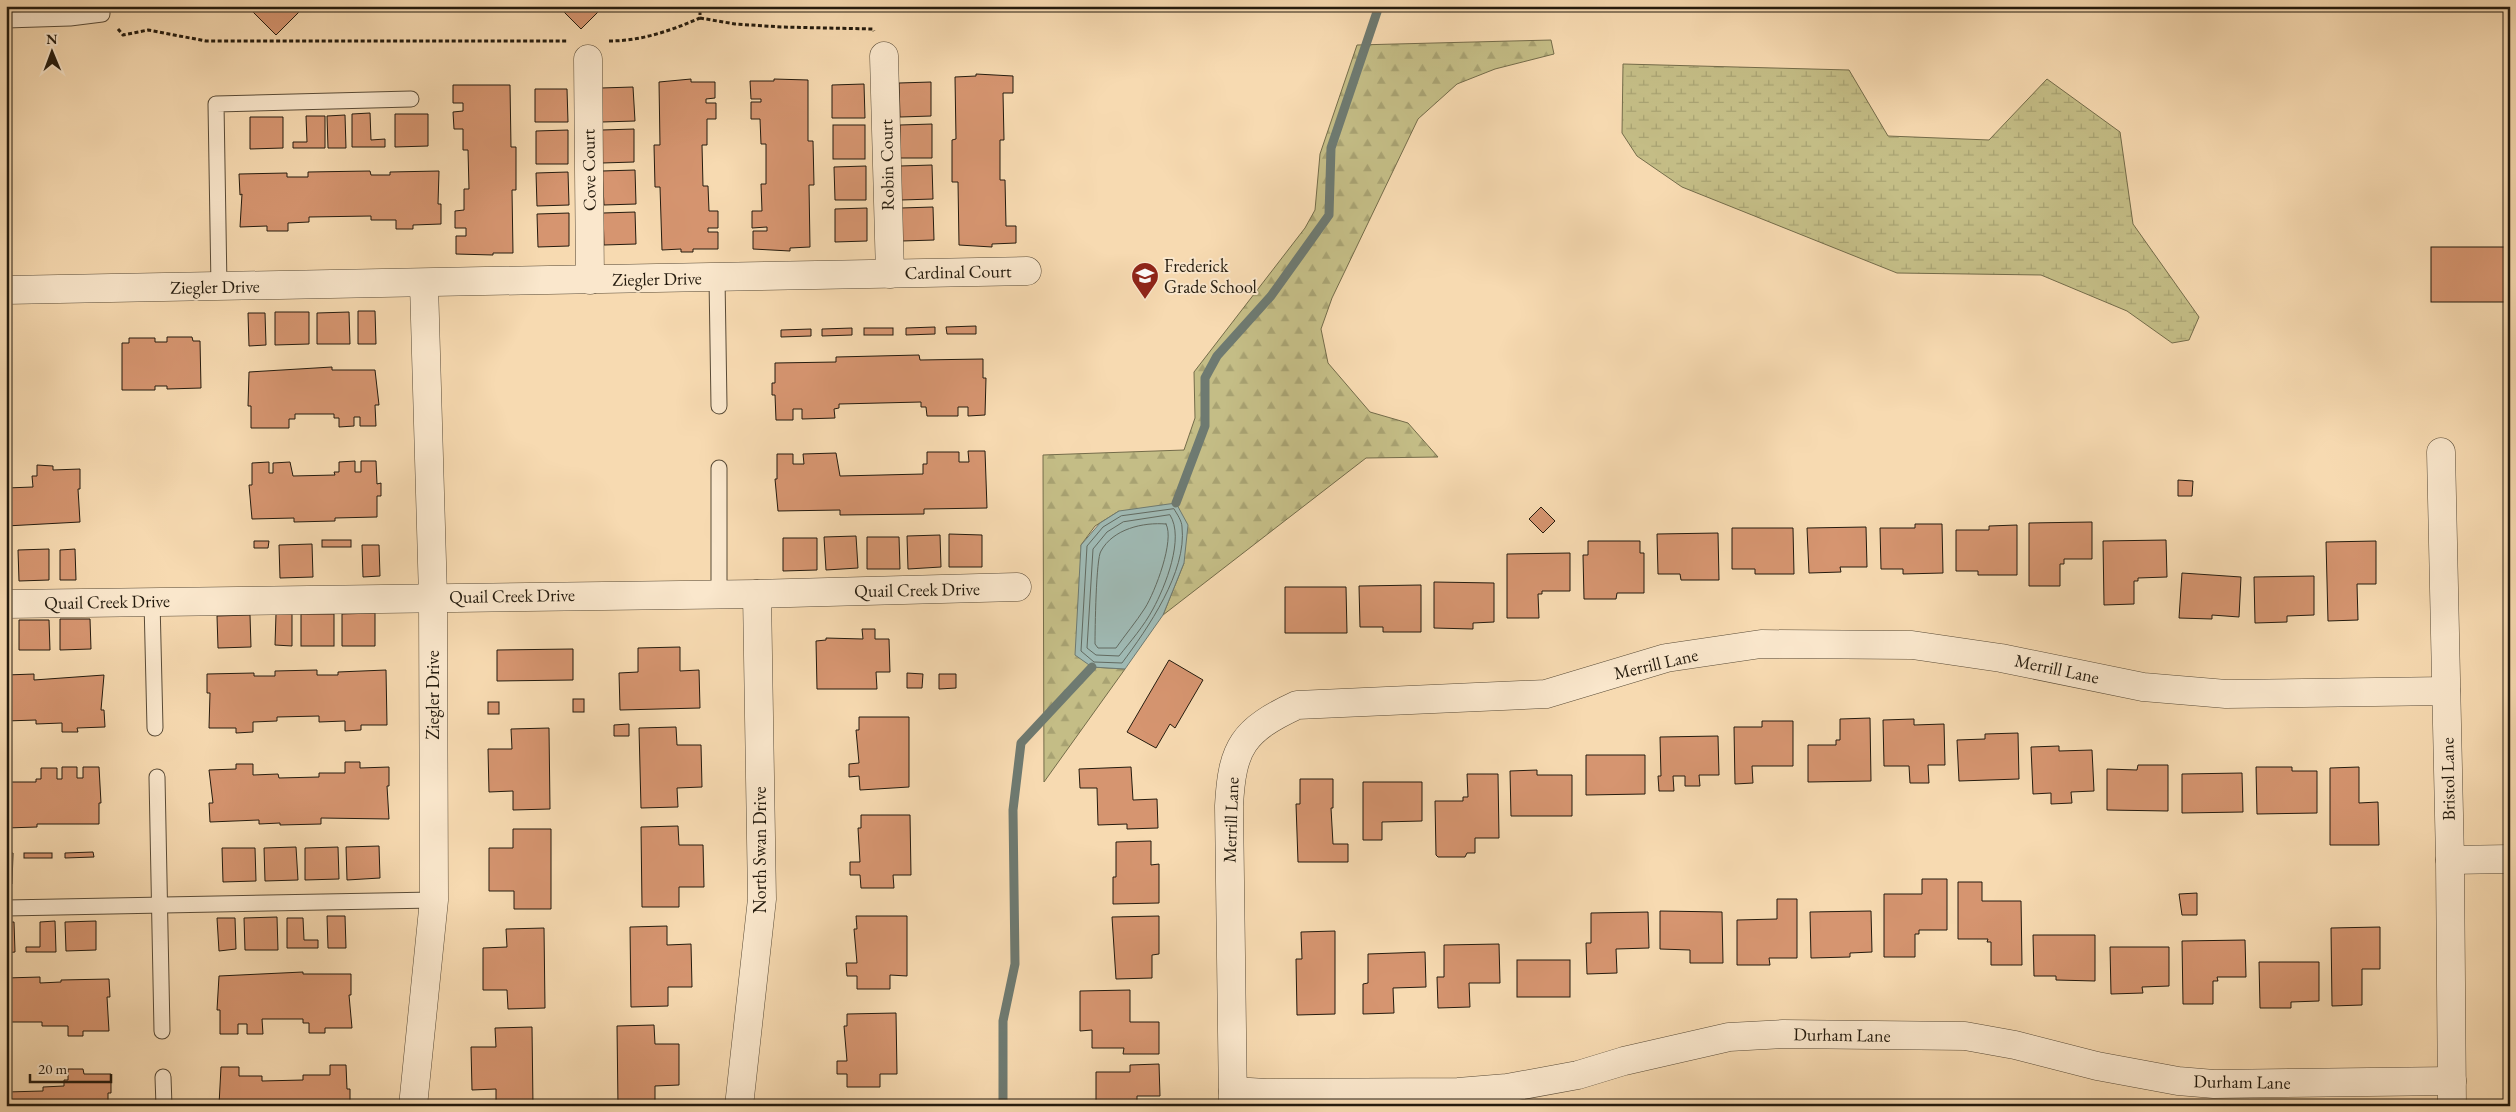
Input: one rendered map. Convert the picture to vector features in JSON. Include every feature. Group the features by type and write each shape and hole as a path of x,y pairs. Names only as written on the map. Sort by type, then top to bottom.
{"street":[{"name":"Cove Court","path":"587,47 590,280"},
{"name":"Robin Court","path":"884,56 890,274"},
{"name":"Cardinal Court","path":"890,274 1027,271"},
{"name":"Ziegler Drive","path":"6,290 424,284 890,274"},
{"name":"Ziegler Drive","path":"413,1106 434,900 433,597 424,284"},
{"name":"Bristol Lane","path":"2441,452 2450,860 2452,1094"},
{"name":"Quail Creek Drive","path":"6,604 757,594 1018,587"},
{"name":"North Swan Drive","path":"739,1106 762,898 757,594"},
{"name":"Merrill Lane","path":"1233,1098 1230,778 1237,753 1250,734 1271,717 1298,704 1546,694 1666,658 1761,644 1912,645 2001,658 2143,687 2226,694 2446,691"},
{"path":"2450,860 2510,859"},
{"name":"Durham Lane","path":"1233,1098 1266,1093 1439,1092 1507,1088 1578,1075 1624,1061 1728,1037 1784,1034 1965,1036 2015,1045 2097,1066 2178,1081 2452,1094"}],"lane":[{"path":"6,20 28,13 70,18 102,10"},
{"path":"219,287 216,104 410,99"},
{"path":"717,278 719,406"},
{"path":"719,468 719,594"},
{"path":"152,602 155,728"},
{"path":"156,776 161,905 162,1031"},
{"path":"6,908 434,900"},
{"path":"163,1077 164,1106"}],"path":[{"path":"700,6 700,18"},
{"path":"102,10 124,35 148,30 206,41 587,47 628,41 672,30 700,18 735,24 874,29 884,56"}],"green space":[{"path":"1551,40 1554,54 1495,69 1457,84 1418,119 1332,298 1321,329 1328,363 1370,412 1408,423 1438,457 1366,458 1163,615 1184,563 1119,511 1095,526 1081,545 1092,667 1125,669 1044,782 1043,455 1184,450 1195,418 1194,372 1305,228 1315,210 1320,154 1357,45"},
{"path":"1623,64 1849,70 1888,136 1989,140 2047,79 2120,132 2133,224 2199,317 2189,340 2172,343 2127,311 2041,275 1897,273 1682,187 1637,156 1622,133"}],"water":[{"path":"1176,503 1188,525 1184,563 1163,615 1125,669 1092,667 1075,655 1081,545 1100,523 1119,511"}],"building":[{"path":"247,6 305,6 276,35"},
{"path":"558,6 604,6 581,29"},
{"path":"976,74 1013,76 1013,93 1003,93 1004,140 1000,140 1000,180 1005,180 1006,226 1016,226 1016,243 992,244 992,247 959,245 958,182 952,182 952,140 956,139 955,77 976,76"},
{"path":"691,79 691,82 715,82 715,98 706,99 706,103 716,103 716,119 707,119 707,145 702,145 703,186 708,186 709,211 718,211 718,228 708,228 708,232 718,232 718,249 693,249 693,252 681,252 681,249 662,250 660,187 655,187 654,145 660,145 659,82"},
{"path":"774,79 808,80 808,141 813,141 814,185 809,185 810,247 790,248 790,251 753,249 753,231 767,231 767,227 752,228 752,211 762,211 761,184 766,184 766,144 761,144 760,119 751,119 751,102 761,102 761,99 751,99 750,81 774,81"},
{"path":"931,82 931,116 900,117 899,83"},
{"path":"864,84 865,118 832,118 832,85"},
{"path":"453,85 510,85 511,147 516,147 516,190 512,190 513,253 493,253 493,255 456,254 456,236 466,236 466,228 455,228 455,211 464,210 464,189 469,189 468,150 463,150 463,129 454,129 453,112 463,111 463,103 453,103"},
{"path":"633,87 635,121 602,122 601,88"},
{"path":"535,89 567,89 568,122 535,122"},
{"path":"370,113 371,140 385,139 385,147 352,147 352,114"},
{"path":"395,114 428,114 428,146 395,147"},
{"path":"345,115 346,148 328,148 327,116"},
{"path":"306,116 325,116 325,148 293,148 293,142 307,142"},
{"path":"250,117 283,117 283,148 250,149"},
{"path":"932,124 932,158 900,158 900,125"},
{"path":"833,125 865,125 865,159 833,159"},
{"path":"634,129 634,162 602,163 602,130"},
{"path":"568,130 568,164 536,164 536,131"},
{"path":"932,165 933,199 901,200 900,166"},
{"path":"866,166 866,200 835,200 834,167"},
{"path":"635,170 636,204 604,205 602,171"},
{"path":"370,171 371,175 390,175 390,172 439,171 438,204 441,204 441,224 413,225 413,229 396,229 396,220 371,220 371,216 309,217 309,222 288,223 288,231 267,231 267,226 240,227 242,194 240,195 239,174 287,173 287,177 308,177 308,172"},
{"path":"568,172 569,205 537,206 536,173"},
{"path":"933,207 934,240 902,241 901,208"},
{"path":"867,208 867,241 835,242 835,209"},
{"path":"635,212 636,244 604,245 603,213"},
{"path":"569,213 569,246 538,247 537,214"},
{"path":"2431,247 2506,247 2506,302 2431,302"},
{"path":"358,311 375,311 376,344 358,344"},
{"path":"275,312 309,312 309,344 275,345"},
{"path":"349,312 350,344 317,344 317,313"},
{"path":"248,313 265,313 266,345 249,346"},
{"path":"976,326 976,334 947,334 946,327"},
{"path":"935,327 935,334 906,335 906,328"},
{"path":"852,328 852,335 822,336 822,329"},
{"path":"864,328 893,328 893,335 864,335"},
{"path":"811,329 811,336 781,337 781,330"},
{"path":"167,337 192,337 193,341 200,341 201,388 167,389 167,386 155,386 155,390 122,390 122,343 129,343 129,338 155,338 155,342 167,342"},
{"path":"919,355 920,360 983,359 983,378 986,378 985,415 968,416 968,407 958,407 958,416 927,416 926,407 921,407 921,402 839,404 839,408 834,409 835,418 802,419 802,409 793,409 793,420 776,420 775,395 772,395 772,383 775,383 775,363 836,362 836,357"},
{"path":"332,367 332,370 375,370 379,405 375,405 376,426 360,426 360,417 354,417 354,426 339,427 339,418 334,418 334,414 295,414 295,419 289,419 289,428 251,428 251,406 248,406 249,372"},
{"path":"968,451 985,451 987,508 924,509 924,514 840,515 840,510 778,511 775,479 777,479 777,454 793,454 793,464 804,464 803,454 836,453 840,476 923,474 923,464 927,464 927,452 959,452 959,462 969,462"},
{"path":"355,461 355,472 361,472 361,461 376,461 377,484 381,483 381,496 377,496 377,517 335,518 335,521 294,522 294,518 252,519 249,485 252,485 252,463 269,462 269,473 273,473 273,463 290,462 293,476 335,475 334,472 339,472 339,462"},
{"path":"37,465 53,466 53,470 80,469 80,489 78,489 80,522 6,526 6,488 33,487 32,476 37,476"},
{"path":"2178,480 2193,481 2192,496 2178,496"},
{"path":"1541,507 1555,521 1543,533 1529,519"},
{"path":"2092,522 2092,559 2064,559 2064,564 2060,564 2060,586 2029,586 2029,523"},
{"path":"1915,524 1942,524 1943,573 1903,574 1903,569 1881,569 1880,528 1915,528"},
{"path":"2017,525 2017,575 1978,575 1978,571 1956,571 1956,530 1989,530 1989,526"},
{"path":"1866,527 1867,567 1840,567 1841,572 1809,573 1807,528"},
{"path":"1732,528 1793,528 1794,574 1755,574 1755,569 1732,569"},
{"path":"1718,533 1719,580 1681,580 1680,574 1658,574 1657,534"},
{"path":"949,534 982,535 982,567 949,567"},
{"path":"940,535 941,567 908,569 907,536"},
{"path":"856,536 858,568 826,570 824,537"},
{"path":"867,537 899,537 900,569 867,569"},
{"path":"783,538 817,538 817,570 783,571"},
{"path":"322,540 351,540 351,547 322,547"},
{"path":"2166,540 2167,577 2138,578 2138,581 2134,581 2134,604 2104,605 2103,541"},
{"path":"254,541 269,541 268,548 254,548"},
{"path":"1588,541 1640,541 1640,553 1644,553 1644,593 1617,593 1616,599 1584,599 1583,555 1588,555"},
{"path":"2376,541 2376,584 2357,584 2358,620 2328,621 2326,542"},
{"path":"312,544 313,577 280,578 279,545"},
{"path":"362,545 379,545 380,576 363,577"},
{"path":"49,549 49,580 19,581 18,550"},
{"path":"75,549 76,580 60,580 60,550"},
{"path":"6,550 8,550 8,580 6,580"},
{"path":"1570,553 1570,591 1542,591 1542,594 1538,594 1539,618 1507,618 1507,554"},
{"path":"2182,573 2241,577 2239,617 2212,615 2212,619 2179,618"},
{"path":"2314,576 2314,615 2287,616 2287,622 2255,623 2254,577"},
{"path":"1434,582 1494,583 1494,622 1473,623 1473,629 1434,628"},
{"path":"1421,585 1421,632 1383,632 1383,627 1360,627 1359,586"},
{"path":"1285,587 1346,587 1347,633 1285,633"},
{"path":"375,613 375,646 342,646 342,614"},
{"path":"276,614 292,614 292,646 275,645"},
{"path":"301,614 334,614 334,646 301,646"},
{"path":"250,615 251,647 218,648 217,616"},
{"path":"60,619 90,619 91,649 60,650"},
{"path":"7,620 8,651 6,651"},
{"path":"19,620 49,620 50,650 19,650"},
{"path":"862,629 875,629 875,639 889,639 890,672 876,672 877,689 817,689 816,641 826,640 826,638 863,639"},
{"path":"680,647 680,671 699,670 700,708 620,710 619,673 638,672 638,648"},
{"path":"573,649 573,680 497,681 497,650"},
{"path":"1169,660 1203,680 1175,728 1170,724 1156,748 1127,732"},
{"path":"317,670 317,675 338,675 338,672 386,670 387,725 361,725 361,730 345,731 345,721 319,722 319,716 277,717 277,721 253,722 253,732 236,733 236,728 209,728 210,693 207,693 207,674 254,673 254,676 275,676 275,671"},
{"path":"907,673 923,674 922,688 907,688"},
{"path":"34,674 34,680 104,675 101,710 104,710 105,727 77,728 78,732 62,732 62,723 36,724 36,720 6,721 6,675"},
{"path":"939,674 956,674 956,688 939,689"},
{"path":"573,699 584,699 584,712 573,712"},
{"path":"488,702 499,702 499,714 488,714"},
{"path":"859,717 909,717 909,787 860,790 859,776 849,777 849,764 859,763 856,730 859,730"},
{"path":"1870,718 1871,781 1808,782 1808,745 1836,745 1836,740 1840,740 1840,719"},
{"path":"1914,719 1914,725 1944,724 1945,765 1928,765 1929,783 1910,783 1909,766 1884,766 1883,720"},
{"path":"1762,721 1793,721 1793,766 1752,766 1753,783 1735,784 1734,727 1762,727"},
{"path":"629,724 629,736 614,736 614,725"},
{"path":"676,727 677,745 701,745 702,787 677,788 678,807 641,808 639,728"},
{"path":"549,728 550,809 513,810 513,791 489,792 488,749 512,749 511,729"},
{"path":"2018,733 2019,779 1959,781 1957,740 1985,739 1985,734"},
{"path":"1718,736 1719,775 1699,775 1700,786 1685,786 1685,776 1673,776 1674,791 1659,791 1658,776 1661,776 1660,737"},
{"path":"2059,746 2059,751 2092,750 2094,791 2071,792 2072,803 2051,804 2051,793 2033,794 2031,747"},
{"path":"1586,755 1645,755 1645,794 1586,795"},
{"path":"345,762 360,762 360,768 389,767 389,786 387,786 389,819 321,818 321,824 280,825 280,823 259,824 259,820 210,822 209,803 213,803 209,770 236,769 236,764 253,764 253,775 278,774 279,778 319,777 319,773 345,773"},
{"path":"2138,765 2168,765 2168,811 2107,810 2107,769 2137,770"},
{"path":"62,767 77,767 77,778 83,778 83,767 99,767 101,803 99,803 99,824 37,824 37,827 6,828 6,782 36,782 36,779 41,779 41,768 57,768 57,779 62,779"},
{"path":"1131,767 1133,800 1157,799 1158,828 1127,829 1127,824 1098,825 1097,788 1080,788 1079,769"},
{"path":"2256,767 2292,767 2292,771 2317,771 2317,813 2257,814"},
{"path":"2359,767 2359,803 2378,802 2379,845 2330,845 2330,768"},
{"path":"1537,770 1537,775 1572,775 1572,816 1511,816 1510,771"},
{"path":"2242,773 2243,812 2182,813 2182,774"},
{"path":"1467,774 1498,774 1499,838 1475,838 1475,853 1467,853 1465,857 1438,857 1436,855 1435,801 1463,801 1463,797 1468,797"},
{"path":"1300,779 1333,779 1333,808 1331,808 1333,844 1348,844 1348,862 1298,862 1296,804 1300,804"},
{"path":"1363,782 1422,782 1422,821 1382,822 1382,840 1363,840"},
{"path":"861,815 910,815 911,875 893,875 894,888 861,888 860,875 850,875 850,862 860,862 858,828 861,828"},
{"path":"678,826 679,845 703,845 704,887 679,887 679,907 642,907 641,827"},
{"path":"513,829 551,829 551,909 514,909 514,891 489,891 489,848 513,848"},
{"path":"1151,841 1151,865 1159,864 1159,903 1113,904 1113,877 1116,877 1116,842"},
{"path":"379,846 380,878 347,880 346,847"},
{"path":"296,847 298,880 265,881 264,848"},
{"path":"338,847 339,879 305,880 305,848"},
{"path":"222,848 255,848 256,881 223,882"},
{"path":"93,852 94,857 65,858 65,853"},
{"path":"6,853 13,853 12,884 6,884"},
{"path":"24,853 52,853 52,858 24,858"},
{"path":"1922,879 1947,879 1947,930 1919,930 1919,934 1915,934 1915,957 1884,957 1884,894 1922,894"},
{"path":"1958,882 1982,882 1982,901 2021,901 2022,965 1991,965 1991,942 1987,942 1988,939 1958,939"},
{"path":"2197,893 2197,915 2182,915 2179,894"},
{"path":"1777,899 1797,899 1797,958 1769,958 1770,965 1737,965 1737,920 1777,919"},
{"path":"1660,911 1722,912 1723,963 1690,963 1690,950 1660,949"},
{"path":"1871,911 1872,952 1850,953 1850,957 1811,958 1810,912"},
{"path":"1648,912 1649,948 1616,949 1617,973 1587,974 1586,943 1591,943 1591,913"},
{"path":"327,916 345,916 346,948 328,948"},
{"path":"856,916 907,916 907,976 890,975 890,989 857,989 857,976 847,976 846,963 857,963 854,929 857,929"},
{"path":"1159,916 1159,954 1152,955 1152,978 1116,979 1112,917"},
{"path":"277,917 278,950 245,950 244,918"},
{"path":"217,918 235,918 236,949 219,951"},
{"path":"287,918 303,918 304,940 318,940 318,948 287,948"},
{"path":"55,921 56,952 26,952 26,947 40,947 40,922"},
{"path":"96,921 96,950 66,951 65,922"},
{"path":"6,922 14,922 15,952 6,953"},
{"path":"667,926 667,945 691,944 692,987 668,987 668,1006 631,1007 630,927"},
{"path":"2380,927 2380,969 2362,969 2362,1005 2332,1006 2331,928"},
{"path":"544,928 545,1008 508,1009 507,990 483,990 483,948 507,947 506,929"},
{"path":"1335,931 1335,1014 1297,1015 1296,959 1302,959 1301,932"},
{"path":"2033,935 2095,935 2095,981 2056,980 2056,976 2034,976"},
{"path":"2245,940 2246,977 2217,977 2218,981 2213,981 2213,1004 2183,1004 2182,941"},
{"path":"1499,944 1500,983 1469,983 1470,1007 1438,1008 1437,977 1444,977 1444,945"},
{"path":"2110,947 2169,947 2169,986 2142,987 2143,993 2111,994"},
{"path":"1425,952 1426,987 1393,988 1394,1013 1363,1014 1363,984 1368,983 1368,954"},
{"path":"1517,960 1570,960 1570,997 1517,997"},
{"path":"2259,962 2319,962 2319,1001 2291,1002 2291,1008 2260,1008"},
{"path":"303,972 303,974 351,974 351,995 349,995 352,1028 325,1028 325,1033 309,1033 309,1023 303,1023 303,1019 262,1019 263,1034 247,1034 247,1024 238,1024 238,1034 220,1034 220,1010 217,1010 219,976"},
{"path":"40,977 40,983 61,982 61,980 109,979 110,997 107,997 109,1031 83,1031 83,1036 68,1036 68,1026 42,1026 42,1022 6,1022 6,978"},
{"path":"1130,990 1130,1022 1159,1022 1159,1054 1123,1054 1124,1048 1092,1048 1092,1030 1080,1031 1080,991"},
{"path":"896,1013 897,1074 880,1074 880,1087 847,1087 847,1074 837,1074 837,1061 847,1061 844,1026 847,1026 847,1014"},
{"path":"654,1025 655,1044 679,1044 679,1085 655,1086 655,1105 618,1106 617,1026"},
{"path":"532,1027 533,1106 496,1106 496,1089 472,1090 471,1047 496,1047 495,1028"},
{"path":"1159,1064 1160,1096 1137,1096 1137,1106 1096,1106 1096,1072 1130,1072 1130,1065"},
{"path":"330,1065 346,1065 347,1089 350,1089 350,1103 345,1103 346,1106 219,1105 221,1067 239,1067 239,1076 262,1076 262,1081 303,1080 303,1075 330,1075"},
{"path":"68,1069 83,1069 84,1074 111,1074 111,1093 108,1093 108,1106 6,1106 6,1092 43,1091 43,1087 64,1086 64,1080 68,1080"}],"waterway":[{"path":"1176,503 1205,426 1205,378 1217,356 1271,296 1329,215 1331,148 1379,6"},
{"path":"1003,1106 1003,1021 1015,964 1013,810 1021,743 1092,667"}],"place":[{"name":"Frederick Grade School","path":"1145,300"}]}
